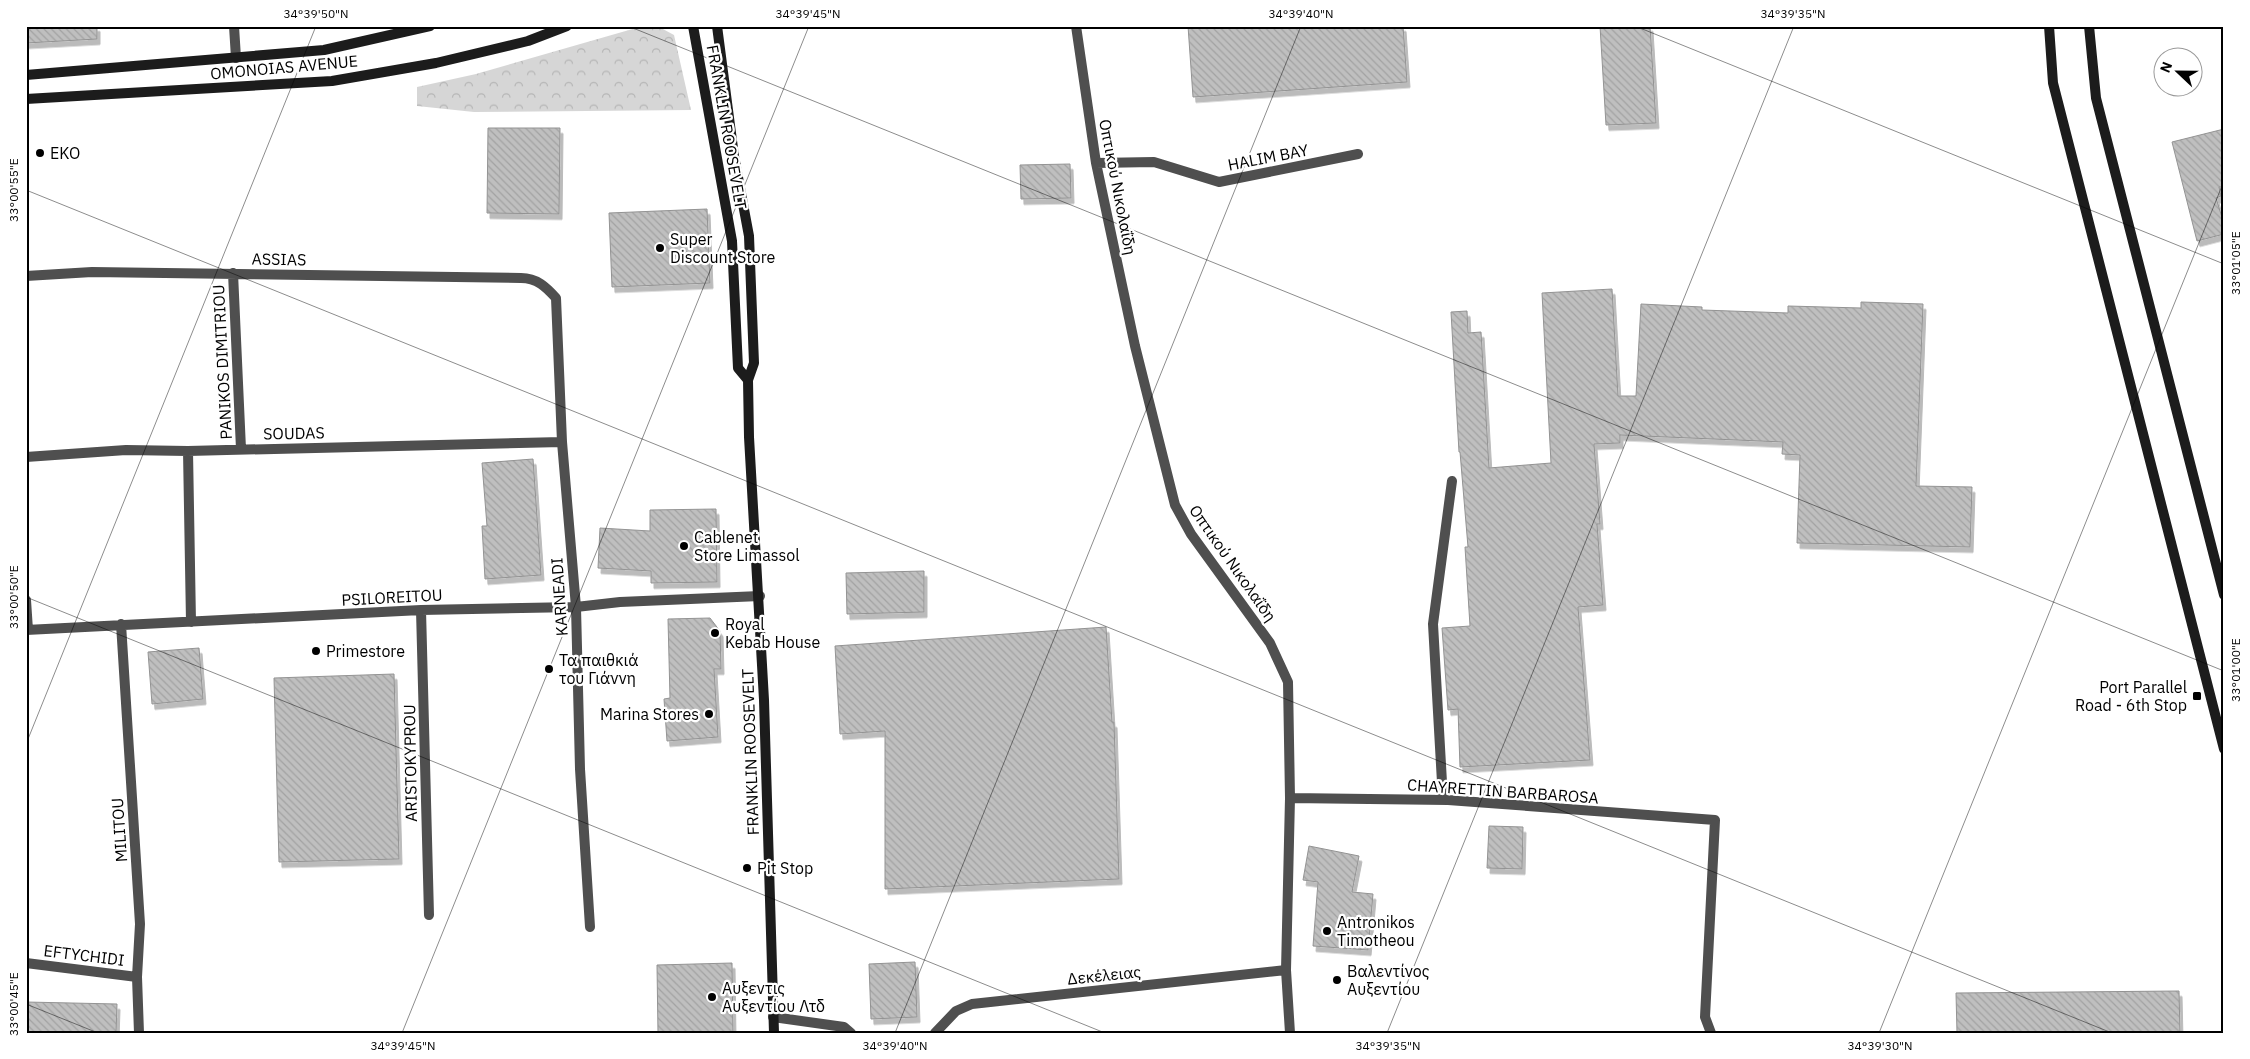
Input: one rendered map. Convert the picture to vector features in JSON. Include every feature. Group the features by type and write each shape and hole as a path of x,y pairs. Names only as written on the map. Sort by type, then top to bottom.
{"main road":[{"name":"OMONOIAS AVENUE","path":"26,75 324,50 430,26"},
{"name":"OMONOIAS AVENUE","path":"26,98 332,81 473,54 528,41 567,26"},
{"name":"FRANKLIN ROOSEVELT","path":"693,26 732,241 738,368 748,380"},
{"name":"FRANKLIN ROOSEVELT","path":"717,26 734,156 749,236 754,363 748,380 751,476 760,596 774,1033"},
{"path":"2049,26 2053,84 2224,749"},
{"path":"2089,26 2096,98 2224,595"}],"street":[{"path":"234,26 236,58"},
{"name":"Οπτικού Νικολαΐδη","path":"1076,26 1096,163 1134,346 1175,505 1190,534 1270,643 1288,682 1290,798 1286,970 1290,1033"},
{"name":"HALIM BAY","path":"1096,163 1154,162 1220,182 1358,154"},
{"name":"ASSIAS","path":"26,276 92,272 530,278"},
{"name":"PANIKOS DIMITRIOU","path":"233,273 241,449"},
{"name":"KARNEADI","path":"530,278 546,287 556,298 562,442 576,607 580,769 590,927"},
{"name":"SOUDAS","path":"26,457 126,450 188,451 562,442"},
{"path":"188,451 191,622"},
{"path":"1443,800 1433,624 1452,481"},
{"name":"PSILOREITOU","path":"27,630 421,610 576,607 620,602 760,596"},
{"path":"26,600 27,630"},
{"name":"ARISTOKYPROU","path":"421,610 429,915"},
{"name":"MILITOU","path":"121,624 140,924 138,977 139,1033"},
{"name":"CHAYRETTIN BARBAROSA","path":"1290,798 1443,800 1714,820 1705,1017 1710,1033"},
{"name":"EFTYCHIDI","path":"26,963 138,977"},
{"name":"Δεκέλειας","path":"935,1033 956,1011 972,1004 1286,970"},
{"path":"773,1018 844,1027 851,1033"}],"green space":[{"path":"643,26 661,28 674,35 691,110 474,112 417,106 417,87 476,74"}],"building":[{"path":"26,26 97,26 97,39 26,43"},
{"path":"1188,26 1403,26 1407,82 1193,97"},
{"path":"1600,26 1650,26 1656,123 1606,125"},
{"path":"488,128 560,128 559,214 487,213"},
{"path":"2224,129 2224,187 2219,187 2221,196 2216,198 2224,224 2224,234 2197,241 2172,142"},
{"path":"1070,164 1071,198 1021,199 1020,165"},
{"name":"Super Discount Store","path":"707,209 710,283 612,287 609,213"},
{"path":"1612,289 1618,396 1636,396 1641,304 1702,307 1702,310 1788,313 1788,306 1861,308 1861,302 1923,304 1916,486 1972,487 1970,547 1797,543 1800,455 1782,454 1783,442 1620,435 1620,443 1594,444 1600,524 1597,524 1603,605 1578,607 1590,760 1460,767 1458,709 1448,710 1442,628 1470,626 1465,547 1468,547 1459,452 1451,312 1467,311 1468,333 1481,332 1489,468 1551,463 1542,293"},
{"path":"533,459 541,575 485,579 482,526 487,526 482,463"},
{"name":"Cablenet Store Limassol","path":"716,509 717,582 651,583 651,571 598,568 600,528 650,531 650,510"},
{"path":"924,571 924,612 847,614 846,573"},
{"path":"710,618 720,631 721,669 714,669 718,737 667,741 664,699 670,698 668,619"},
{"path":"1106,627 1112,722 1114,722 1119,879 885,889 885,731 840,734 835,646"},
{"path":"199,648 203,699 152,704 148,652"},
{"path":"394,674 399,859 279,862 274,678"},
{"path":"1489,826 1523,827 1522,869 1487,868"},
{"path":"1309,846 1359,856 1352,892 1373,894 1368,950 1313,946 1318,882 1303,880"},
{"path":"915,962 917,1017 871,1019 869,964"},
{"path":"732,963 733,1033 658,1033 657,965"},
{"path":"2179,991 2180,1033 1957,1033 1956,993"},
{"path":"26,1002 117,1004 116,1033 26,1033"}],"place":[{"name":"EKO","path":"40,153"},
{"name":"Super Discount Store","path":"660,248"},
{"name":"Cablenet Store Limassol","path":"684,546"},
{"name":"Royal Kebab House","path":"715,633"},
{"name":"Primestore","path":"316,651"},
{"name":"Τα παιθκιά του Γιάννη","path":"549,669"},
{"name":"Port Parallel Road - 6th Stop","path":"2197,696"},
{"name":"Marina Stores","path":"709,714"},
{"name":"Pit Stop","path":"747,868"},
{"name":"Antronikos Timotheou","path":"1327,931"},
{"name":"Βαλεντίνος Αυξεντίου","path":"1337,980"},
{"name":"Αυξεντις Αυξεντίου Λτδ","path":"712,997"}]}
